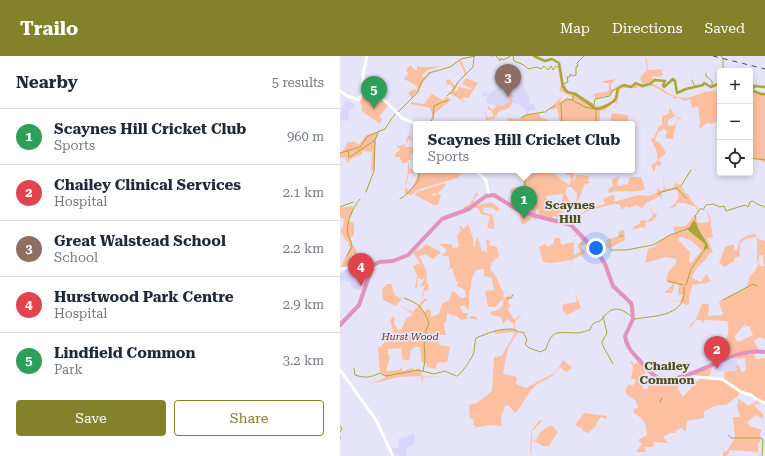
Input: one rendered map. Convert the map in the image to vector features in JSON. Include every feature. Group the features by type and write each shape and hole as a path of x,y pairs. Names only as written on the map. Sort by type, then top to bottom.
{"highway":[{"path":"340,325 359,305 371,268 379,262 397,260 408,255 442,219 469,209 489,195 497,196 521,212 571,225 598,253 613,286 631,302 633,318 625,336 630,349 647,368 662,379 665,380 695,373 735,354 765,352"}],"main road":[{"path":"340,91 347,96 359,100 364,90 362,82 367,56"},
{"path":"362,82 372,87 404,119 413,123"},
{"path":"478,173 486,180 489,195"},
{"path":"340,269 360,267 371,268"},
{"path":"340,370 354,387 376,420 392,456"},
{"path":"683,376 722,379 741,392 751,395 765,403"}],"shaded area":[{"path":"505,77 510,81 522,83 529,98 529,104 534,104 536,110 529,111 527,116 523,106 511,103 500,110 501,106 486,103 488,95 482,97 483,92 489,94 503,85"},
{"path":"345,101 352,103 355,106 349,111 348,121 341,120 340,124 341,111"},
{"path":"693,221 696,222 709,250 707,248 703,252 705,244 688,230"},
{"path":"358,267 360,270 362,267 368,268 370,271 365,290 353,289 349,281 346,281 345,279 340,282 340,274 347,269"},
{"path":"735,355 740,369 719,372 720,362"},
{"path":"415,434 414,443 410,447 406,447 406,456 393,455 390,448 398,448 399,438 403,437 404,440 404,437"}],"green space":[{"path":"645,56 647,59 648,70 665,69 662,70 663,75 659,77 652,76 654,80 644,85 644,89 638,86 637,88 630,88 637,83 643,85 640,78 647,70"},
{"path":"461,60 467,74 460,80 465,74 459,61"},
{"path":"410,65 415,70 417,70 417,66 443,66 431,69 424,73 422,76 424,78 429,73 436,70 428,76 412,98 408,93 417,89 417,86 404,79 408,74 406,70"},
{"path":"558,68 560,68 562,84 569,92 575,92 598,106 604,105 611,101 612,104 605,110 600,111 600,121 559,121 557,108 550,110 551,108 562,96 560,102 567,98 572,99 572,97 559,90 561,86"},
{"path":"466,78 478,83 468,98 464,97 462,99 466,103 448,92 451,92 453,88 450,84 447,85 446,81 449,79 455,86 459,81 455,91 457,91 460,84 460,87 472,90 462,84"},
{"path":"616,79 611,84 611,90 622,84 630,88 620,89 617,104 613,100 617,93 615,89 611,95 596,98 593,95 596,93 609,91 609,83 603,83 603,81"},
{"path":"649,85 654,85 670,94 683,98 717,90 717,122 711,124 707,123 699,129 700,121 698,106 692,108 690,99 685,101 679,98 673,99 674,97"},
{"path":"753,91 765,94 765,162 753,159"},
{"path":"432,94 442,100 447,97 451,100 432,117 430,108 411,104 411,102 424,104"},
{"path":"511,94 515,97 512,97 512,104 509,108 498,112 494,119 486,120 485,111 487,117 494,117 491,110 488,110 488,106 493,110 497,106 492,105 503,106 510,100 508,96"},
{"path":"363,95 366,99 369,99 372,96 375,99 379,95 388,105 379,117 382,119 380,124 362,111 362,106 359,100"},
{"path":"670,108 675,116 668,120 668,126 675,125 677,117 680,118 682,116 680,120 677,118 673,139 665,138 667,131 664,129 658,132 655,140 661,144 666,153 658,160 656,149 650,138 653,139 658,129 657,128 662,124 662,116 668,114"},
{"path":"539,113 540,117 550,121 508,121 507,118 521,119 525,115"},
{"path":"612,113 628,115 628,121 611,121"},
{"path":"378,132 376,139 374,170 371,170 372,152 362,151 362,154 351,159 348,163 345,157 340,158 340,153 343,151 348,142 352,143 353,141 359,145 366,135"},
{"path":"412,134 410,138 413,138 413,140 409,139 405,147 412,147 413,154 410,156 412,159 407,161 408,162 404,163 404,166 403,163 400,163 403,161 400,160 400,157 395,157 396,152 400,149 397,147 397,144 398,146 406,144 407,137"},
{"path":"658,160 662,163 659,166 656,165 654,172 651,166"},
{"path":"408,162 409,169 413,169 413,173 462,173 457,178 417,190 412,195 405,194 405,188 407,188 408,191 413,187 418,174 409,173 407,181 410,183 407,182 405,185 408,172"},
{"path":"662,170 665,189 674,187 675,183 681,185 685,193 689,194 690,199 698,208 698,214 696,207 684,203 677,203 675,207 666,209 675,204 677,201 679,196 676,189 662,192 662,200 660,196 646,203 642,208 636,205 629,208 626,206 622,210 619,204 616,204 581,214 587,209 605,204 603,199 612,195 615,196 614,201 617,201 638,195 648,196 657,193 657,189 654,187 662,191 664,187"},
{"path":"522,173 561,173 554,174 569,185 571,180 570,177 572,175 566,175 566,173 574,173 573,180 576,178 576,175 589,176 588,181 592,182 584,185 576,204 577,193 571,187 567,187 565,193 569,200 568,203 562,202 563,194 546,196 550,211 559,204 564,208 562,214 557,218 554,215 551,219 540,216 538,209 536,210 536,215 538,216 536,220 533,218 519,227 522,225 519,212 507,205 508,203 514,201 510,192 511,190 515,187 523,187"},
{"path":"620,176 617,184 618,186 628,184 630,177 641,177 645,189 640,191 618,191 609,193 608,189 613,186 612,179"},
{"path":"445,183 446,185 437,193 441,195 438,205 434,205 415,195 418,190 420,191"},
{"path":"477,192 478,195 473,200 478,205 490,203 498,207 500,210 496,211 493,208 481,207 484,209 483,212 492,214 494,229 487,228 490,216 481,214 475,206 461,212 464,207 470,204"},
{"path":"353,206 353,212 348,221 354,223 354,235 350,238 352,247 355,247 358,256 355,258 353,254 350,257 354,269 340,269 350,247 348,245 349,242 345,240 341,231 344,219 340,217 340,208"},
{"path":"650,206 654,215 660,210 655,219 653,217 653,221 646,222 645,229 644,227 634,229 633,227 639,224 641,220 647,221 653,216"},
{"path":"707,209 713,237 707,238 713,253 709,253 695,271 692,278 701,282 706,274 711,281 706,283 706,286 705,283 692,285 689,299 690,304 686,305 678,301 664,299 681,301 682,295 678,295 679,285 675,283 672,293 664,293 673,284 667,282 667,277 670,269 676,263 676,259 665,257 645,263 648,249 656,246 657,243 670,234 675,233 673,227 686,226 694,215 696,216 697,222 709,222","holes":["682,237 690,240 702,250 691,263 689,262 690,252 679,241 679,238"]},
{"name":"Hurst Wood","path":"468,224 473,238 473,246 475,246 476,239 478,238 482,251 487,252 486,239 490,241 489,245 497,247 499,256 491,263 490,270 497,278 504,293 504,298 514,294 510,297 508,304 511,305 508,309 514,320 521,315 515,321 515,328 518,332 508,348 503,374 517,377 516,384 526,388 556,372 531,390 515,413 509,406 505,405 501,418 502,426 488,425 474,428 476,426 473,425 474,420 470,418 469,405 477,403 492,391 494,357 502,356 515,333 495,334 494,331 496,330 514,329 514,324 507,319 503,324 501,317 491,315 491,312 498,310 503,305 503,299 495,307 488,307 485,291 494,290 492,278 484,276 484,269 476,270 472,278 471,288 469,290 469,310 463,305 460,307 463,313 468,313 467,319 462,320 457,317 456,314 455,316 447,313 446,322 444,324 446,335 439,335 439,345 450,347 447,362 437,363 436,369 427,367 426,363 422,363 420,347 415,347 411,350 409,361 402,359 401,348 388,349 388,355 390,356 386,371 399,370 401,368 403,371 412,368 415,370 419,368 423,377 442,376 423,378 422,385 421,376 399,377 370,384 385,378 385,375 380,372 378,348 364,352 381,347 390,334 391,337 394,336 390,321 393,316 395,319 394,323 398,330 401,330 406,319 413,314 399,305 413,312 424,299 427,299 427,302 425,301 421,306 424,312 427,309 431,310 431,317 439,314 442,304 449,300 452,292 455,292 461,298 466,297 465,290 457,286 458,281 456,281 452,268 446,271 450,267 449,257 441,255 446,252 446,249 439,244 451,244 453,248 459,247 457,235 461,231 459,225 464,229"},
{"path":"632,227 624,230 625,240 608,249 607,247 594,248 605,246 607,240 619,236 618,232"},
{"path":"755,234 757,237 748,238 742,241 740,246 740,256 735,258 734,261 725,267 719,263 725,247 734,244 734,250 737,250 740,240 748,235"},
{"path":"581,236 586,242 585,245 580,246 582,250 585,249 585,254 573,259 565,280 572,260 552,263 543,262 539,247 545,244 548,247 554,243 554,238 560,238 561,245 574,242 574,255 581,251 578,244 583,241 580,239"},
{"path":"757,238 765,241 765,339 759,337 754,341 759,351 753,351 755,359 759,359 760,361 760,358 765,358 765,404 760,402 759,404 755,405 753,403 757,401 753,399 752,395 741,392 726,405 714,406 704,412 704,418 687,421 686,431 683,430 683,427 675,433 670,433 663,437 668,443 655,442 655,439 653,447 644,447 646,450 643,450 647,452 636,452 642,444 638,440 647,435 644,421 633,412 634,409 638,408 636,401 626,394 626,389 629,384 632,386 636,381 635,379 631,379 633,367 630,361 633,362 633,365 639,361 647,368 642,386 644,390 648,388 649,380 652,379 648,370 654,377 665,381 697,373 713,365 709,377 685,377 688,378 686,382 679,384 678,389 683,397 700,378 721,380 729,384 725,380 724,372 737,370 736,367 739,365 741,371 744,372 746,369 745,358 737,359 735,355 745,353 751,355 752,351 735,354 715,363 713,362 724,347 721,346 725,342 727,335 727,321 704,320 703,324 701,320 696,320 692,326 688,328 696,319 702,304 709,304 708,316 723,315 719,302 746,288 750,276 755,271 759,262 760,266 764,266 763,255 759,255 759,261 757,261","holes":["746,323 744,328 746,326 750,327 753,335 738,342 734,337"]},
{"path":"426,244 441,252 433,259 425,254 419,256 426,269 427,284 429,285 428,290 424,291 422,300 425,285 420,287 425,278 422,280 418,278 417,288 415,288 417,276 413,266 420,263 412,251 414,249 416,251 421,249"},
{"path":"387,284 392,284 395,295 402,298 396,306 383,300 382,289"},
{"path":"575,292 581,308 567,315 563,311 562,306 564,304 577,302"},
{"path":"471,316 477,317 477,320 469,318"},
{"path":"563,360 572,368 566,372 560,367 556,372"},
{"path":"739,399 749,406 752,403 763,414 763,419 756,415 747,422 750,426 762,430 760,434 761,439 758,444 758,452 730,450 727,456 723,456 723,452 727,451 735,438 733,417 740,417 737,405"},
{"path":"584,413 607,416 606,419 601,417 596,424 597,425 588,433 582,431 583,429 575,425"},
{"path":"543,420 532,431 532,439 536,441 540,432 551,425 558,432 549,446 543,446 532,440 531,456 531,431 539,421"}],"waterway":[{"path":"398,112 418,92 421,83 429,73 450,67 461,59 475,56"},
{"path":"496,56 500,61 501,58 503,60 511,56"},
{"path":"513,56 514,61 524,65 528,69 537,67 541,69 544,66 548,70 551,66 553,70 556,66 560,68"},
{"path":"534,56 545,61 552,59 559,63 563,87 567,92 575,94 596,109 613,102 616,98 618,88 624,85 631,87 636,83 642,86 650,84 655,80 665,81 663,85 664,87 673,79 675,81 677,93 703,85 704,83 711,87 717,84"},
{"path":"584,56 577,63 578,66 576,67 576,75 573,76 570,74 570,77 567,77 568,82 563,84 568,92 575,93 594,105 595,99 610,96 612,91 618,88"},
{"path":"451,93 458,82 473,67 474,57"},
{"path":"723,59 723,68"},
{"path":"706,73 706,76 712,81 712,86"},
{"path":"692,80 695,87"},
{"path":"753,86 755,86 753,88"},
{"path":"755,86 765,87"},
{"path":"753,91 765,94"},
{"path":"447,96 450,93"},
{"path":"560,104 567,99 572,100 574,95"},
{"path":"444,102 448,100"},
{"path":"572,100 585,107 595,109"},
{"path":"433,118 434,106 443,102"},
{"path":"561,104 562,121"},
{"path":"545,112 555,105"},
{"path":"596,109 596,121"},
{"path":"521,118 526,115 544,112"},
{"path":"393,117 396,113"},
{"path":"340,153 360,147 368,136 385,129 392,118"},
{"path":"350,157 375,140 378,133"},
{"path":"374,170 375,141"},
{"path":"348,150 349,157"},
{"path":"753,158 765,160"},
{"path":"681,186 691,170"},
{"path":"366,192 374,171"},
{"path":"407,194 418,181 419,173"},
{"path":"522,210 525,185 523,173"},
{"path":"677,188 687,199"},
{"path":"662,192 677,188"},
{"path":"400,199 406,195"},
{"path":"347,256 352,247 347,231 349,221 352,211 360,199"},
{"path":"694,221 696,218 695,216 701,208 703,210 706,205 713,204 720,207 724,206 726,211 745,205 748,207 750,202 753,201 765,207"},
{"path":"340,207 353,202"},
{"path":"610,250 626,250 653,245 670,235 690,228"},
{"path":"686,285 691,269 703,252"},
{"path":"668,281 683,285"},
{"path":"723,300 753,284 757,286"},
{"path":"635,319 663,315 675,309 680,305 683,299 684,287"},
{"path":"507,298 511,298 513,295"},
{"path":"404,298 417,304 424,313 429,323 425,333"},
{"path":"457,376 464,369 473,355 476,338 489,333 511,329 523,332 527,340 525,344 529,348 541,352 546,349 548,342 557,333 580,333 590,330 594,323 600,321 608,312 612,310 619,309 632,317"},
{"path":"603,316 607,333 602,342 613,364"},
{"path":"423,371 425,361 424,341"},
{"path":"354,368 355,375 364,377 370,377 379,373 386,376 418,370 434,374 445,371 456,376"},
{"path":"660,402 662,398"},
{"path":"340,426 342,428 340,432"},
{"path":"728,435 731,438 761,438 763,440 762,456"}],"railway":[{"path":"713,56 765,69"}],"place":[{"name":"Great Walstead School","path":"508,97"},
{"name":"Lindfield Common","path":"374,109"},
{"name":"Scaynes Hill Cricket Club","path":"524,219"},
{"name":"Hurstwood Park Centre","path":"361,286"},
{"name":"Chailey Clinical Services","path":"717,369"}],"district":[{"name":"Scaynes Hill","path":"570,212"},
{"name":"Chailey Common","path":"667,373"}]}
